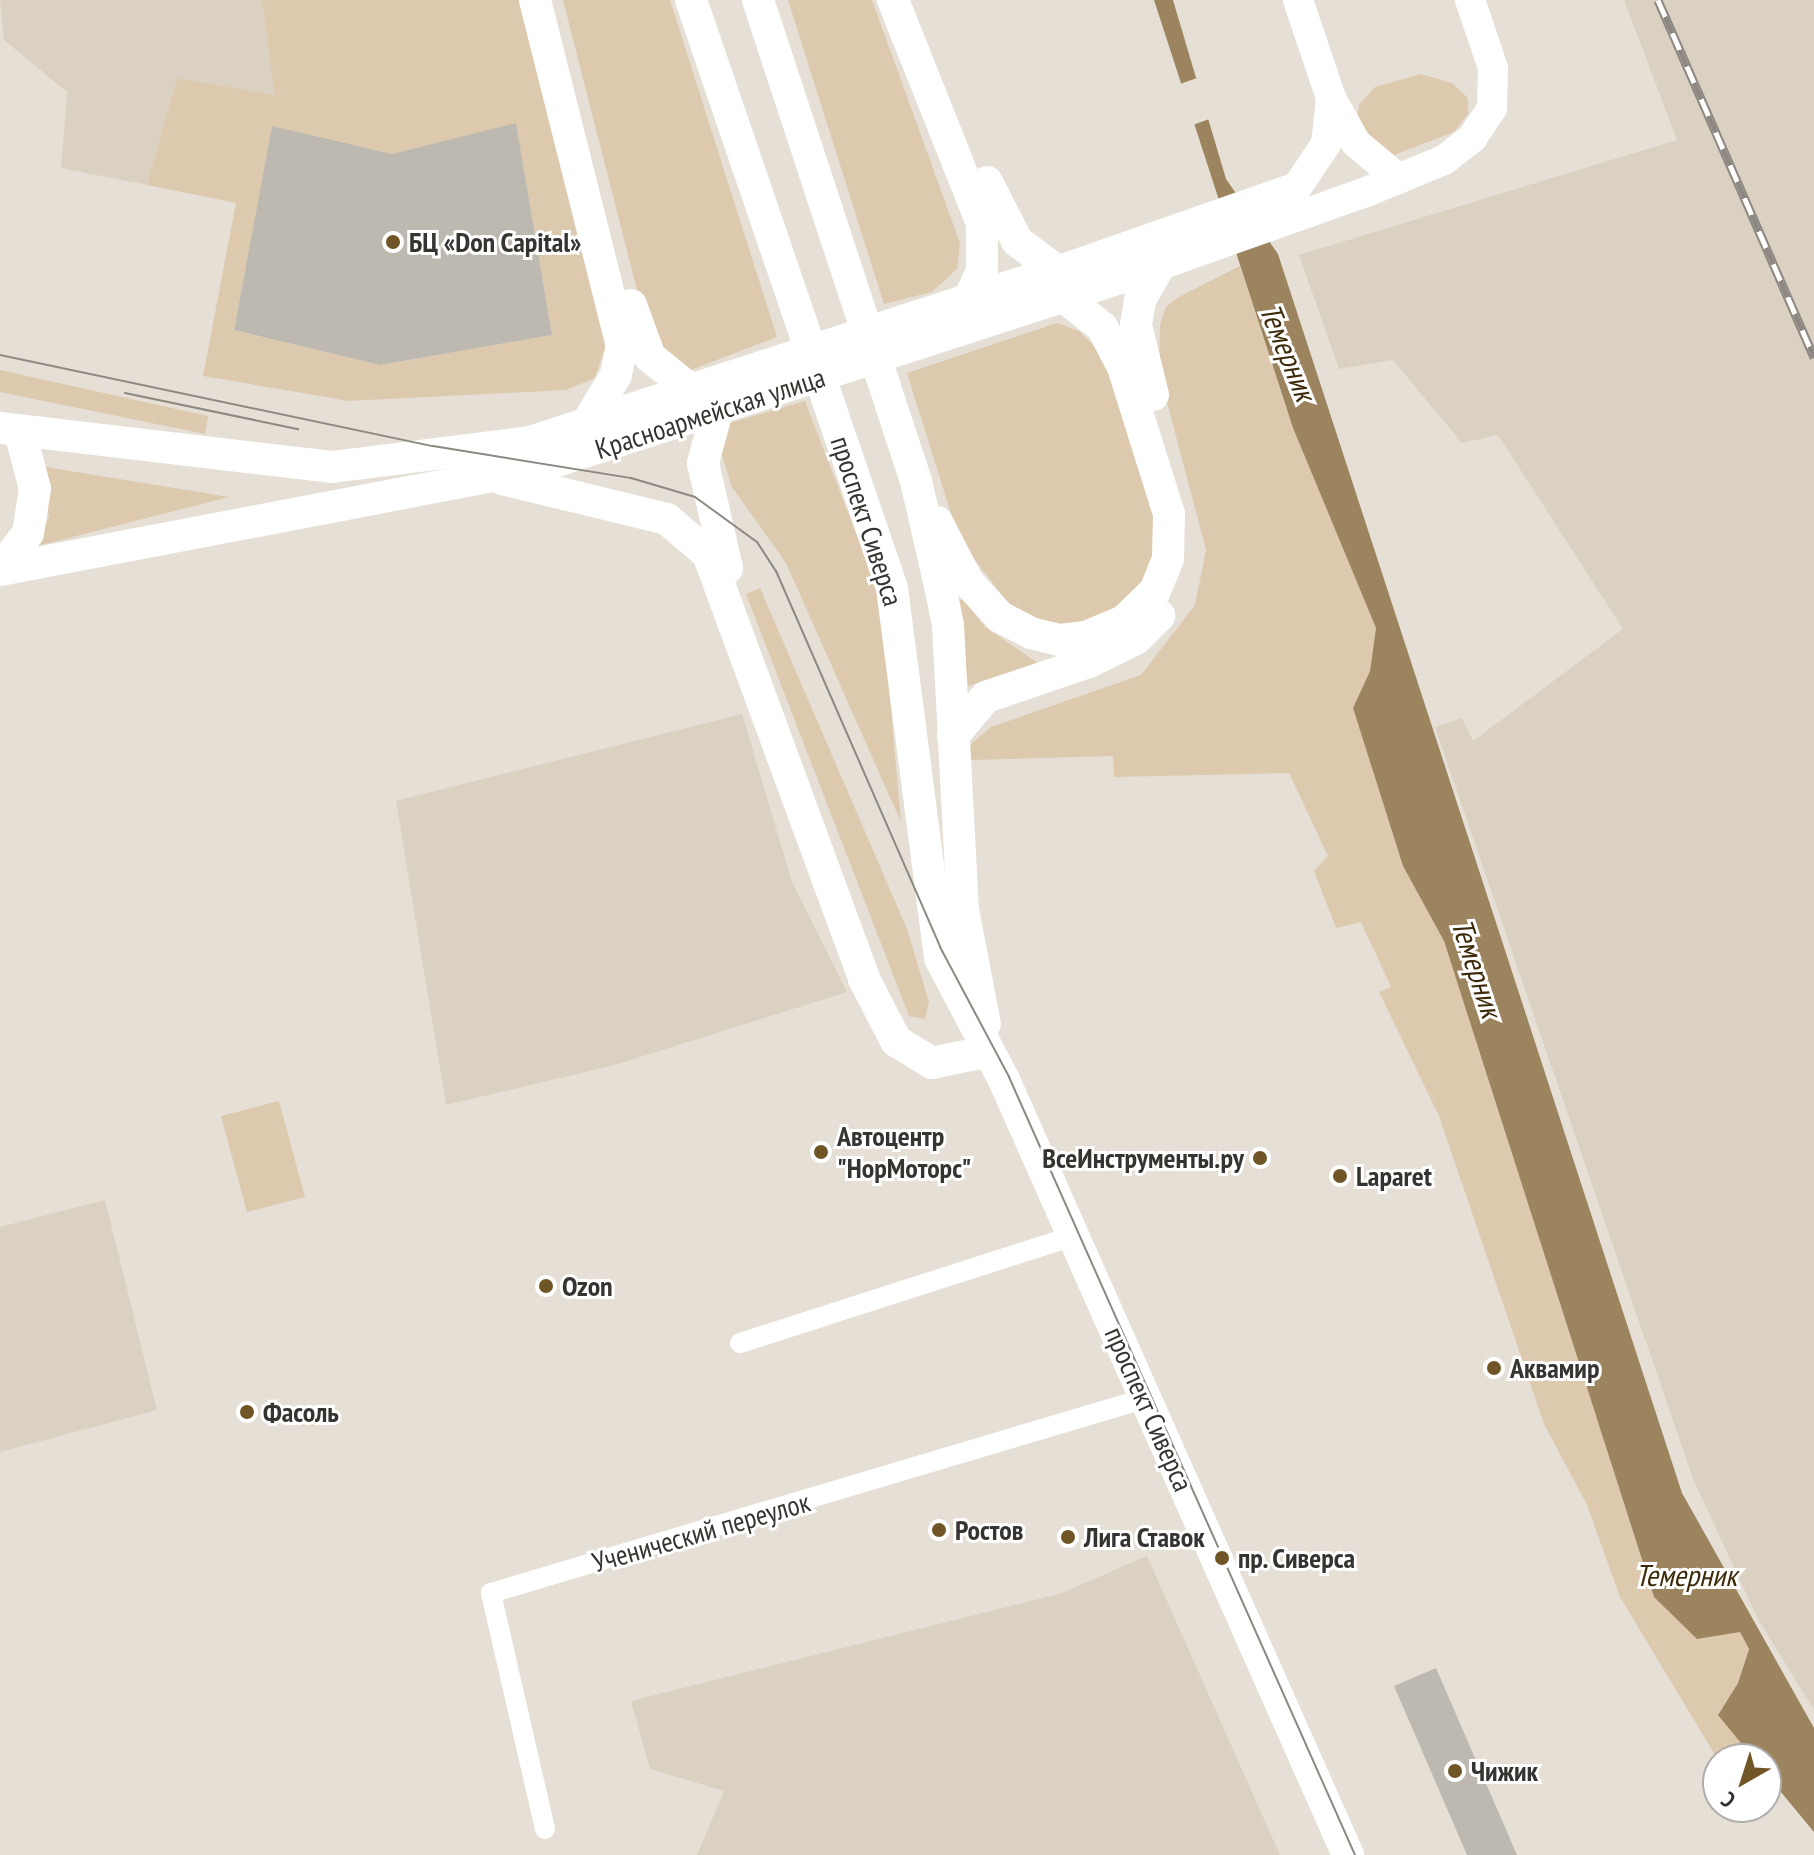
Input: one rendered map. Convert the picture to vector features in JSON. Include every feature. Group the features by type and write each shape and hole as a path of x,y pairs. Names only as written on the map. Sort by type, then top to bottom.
{"main road":[{"path":"535,0 622,346 616,375 587,423"},
{"path":"551,0 639,334 650,357 691,390"},
{"name":"проспект Сиверса","path":"691,0 892,588 932,931 940,958 989,1051 1348,1855"},
{"name":"проспект Сиверса","path":"758,0 916,481 948,625 963,910 989,1051"},
{"path":"893,0 982,224 982,271 959,315"},
{"path":"915,0 1000,215 1017,241 1102,327 1123,367 1169,514 1164,576 1143,608 1086,637 1060,640 1000,617 968,582 916,481"},
{"path":"1298,0 1331,98 1372,162 1399,179"},
{"name":"Красноармейская улица","path":"0,570 492,476 726,398 959,315 1172,252 1282,211 1399,179 1444,160 1472,138 1492,108 1493,68 1470,0"},
{"path":"1282,211 1319,163 1331,98"},
{"path":"953,736 986,697 1136,639 1180,585 1189,535 1187,504 1136,325 1140,300 1172,252"},
{"name":"Красноармейская улица","path":"10,430 332,467 530,442 691,390 726,398"},
{"path":"726,398 703,463 711,520 874,975 880,1009"},
{"path":"0,570 28,533 35,489 10,430"},
{"path":"492,476 667,519 708,554 812,842 896,1041 917,1058 947,1063 989,1051"}],"street":[{"path":"740,1343 1073,1236"},
{"name":"Ученический переулок","path":"545,1829 491,1593 1143,1399"}],"shaded area":[{"path":"0,0 262,0 276,96 177,78 147,185 61,168 67,92 4,40"},
{"path":"262,0 520,0 606,344 595,378 566,390 349,401 203,376 236,203 147,185 177,78 275,95","holes":["516,124 552,335 380,365 234,330 272,127 392,154"]},
{"path":"563,0 670,0 777,337 688,371 650,341"},
{"path":"788,0 872,0 960,243 957,269 932,292 884,304"},
{"path":"1624,0 1814,0 1814,1710 1758,1619 1693,1479 1435,727 1462,718 1473,741 1623,629 1498,435 1462,443 1393,360 1339,369 1299,255 1677,140"},
{"path":"1421,74 1452,83 1468,98 1468,114 1454,132 1389,157 1357,123 1359,105 1375,87"},
{"path":"1240,266 1293,428 1376,628 1370,671 1353,708 1403,866 1444,941 1654,1597 1740,1632 1749,1648 1738,1683 1718,1714 1741,1743 1708,1743 1620,1597 1587,1505 1544,1424 1439,1116 1379,992 1391,987 1361,922 1336,928 1314,871 1328,856 1289,773 1114,777 1113,756 969,760 969,746 991,727 1141,675 1195,605 1206,550 1159,372 1160,325 1166,307 1177,298"},
{"path":"1057,323 1079,331 1105,357 1156,517 1156,549 1141,589 1105,619 1056,627 1011,607 959,539 907,373"},
{"path":"0,370 208,416 205,434 0,392"},
{"path":"805,401 881,598 901,822 786,563 732,487 720,449 726,424"},
{"path":"40,466 229,497 37,546 49,517"},
{"path":"760,588 907,929 929,1002 925,1019 909,1016 746,594"},
{"path":"963,599 985,627 1038,663 968,686 957,601"},
{"path":"742,714 792,882 847,992 615,1065 446,1105 396,801"},
{"path":"279,1101 305,1197 247,1212 221,1116"},
{"path":"105,1200 157,1410 0,1452 0,1227"},
{"path":"1147,1556 1280,1855 697,1855 724,1791 650,1769 631,1701 1059,1594"}],"water":[{"name":"Темерник","path":"1154,0 1173,0 1226,179 1278,254 1682,1493 1814,1728 1814,1832 1782,1793 1782,1743 1741,1743 1718,1715 1738,1683 1749,1649 1740,1632 1697,1639 1654,1597 1444,941 1403,866 1353,708 1370,671 1376,628 1293,428"}],"pier":[{"path":"1200,77 1212,118 1190,126 1177,85"}],"building":[{"name":"БЦ «Don Capital»","path":"516,123 552,335 380,365 234,330 272,126 392,154"},
{"name":"Чижик","path":"1436,1668 1517,1855 1467,1855 1394,1686"}],"tram line":[{"path":"0,355 433,446 631,478 695,497 757,542 776,571 940,947 1009,1077 1355,1855"},
{"path":"125,393 298,429"}],"railway":[{"path":"1658,0 1814,357"}],"place":[{"name":"БЦ «Don Capital»","path":"393,242"},
{"name":"Автоцентр \"НорМоторс\"","path":"821,1152"},
{"name":"ВсеИнструменты.ру","path":"1260,1158"},
{"name":"Laparet","path":"1340,1176"},
{"name":"Ozon","path":"546,1286"},
{"name":"Аквамир","path":"1494,1368"},
{"name":"Фасоль","path":"247,1412"},
{"name":"Ростов","path":"939,1530"},
{"name":"Лига Ставок","path":"1068,1537"},
{"name":"пр. Сиверса","path":"1222,1558"},
{"name":"Чижик","path":"1455,1771"}]}
